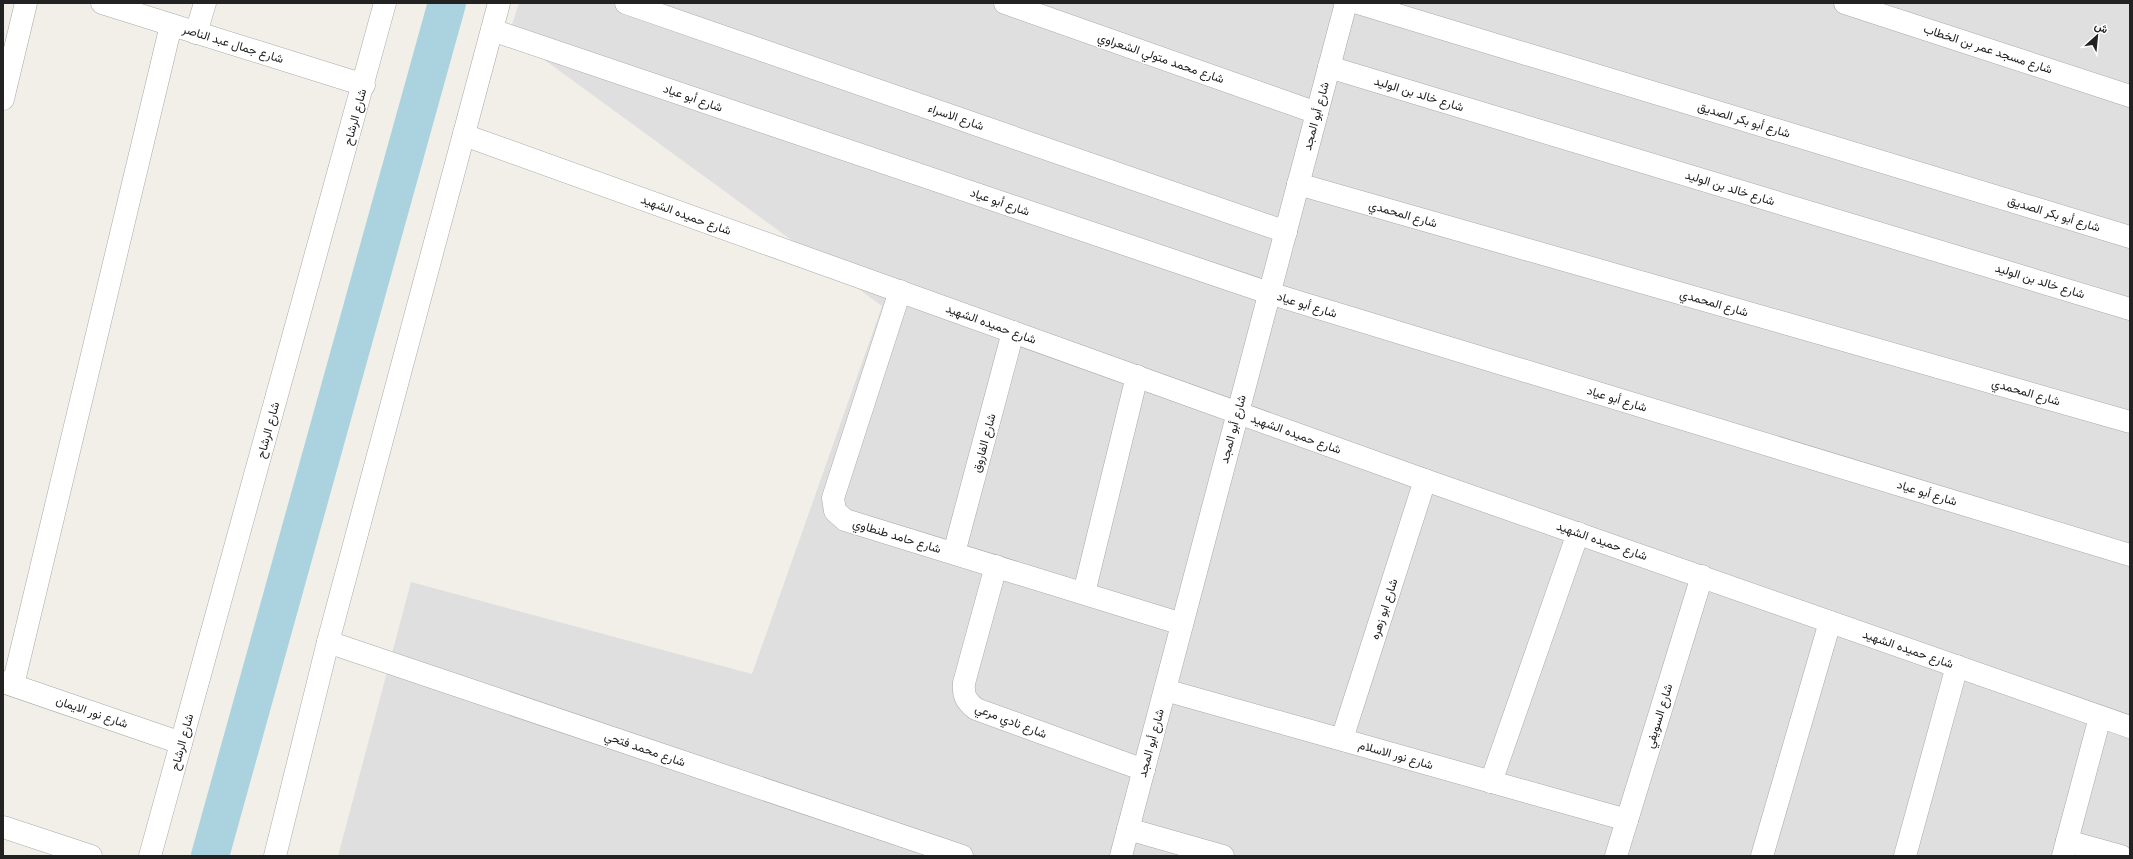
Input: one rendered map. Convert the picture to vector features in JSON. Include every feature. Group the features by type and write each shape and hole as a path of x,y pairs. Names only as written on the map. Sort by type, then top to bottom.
{"street":[{"path":"3,99 26,3"},
{"name":"شارع جمال عبد الناصر","path":"102,3 364,85"},
{"path":"196,33 205,3"},
{"name":"شارع الرشاح","path":"150,856 364,85 385,3"},
{"path":"275,856 328,642 500,3"},
{"name":"شارع الاسراء","path":"626,3 1286,232"},
{"name":"شارع محمد متولي الشعراوي","path":"1005,3 1317,113"},
{"name":"شارع أبو المجد","path":"1121,856 1346,3"},
{"name":"شارع أبو بكر الصديق","path":"1358,3 2130,237"},
{"name":"شارع مسجد عمر بن الخطاب","path":"1845,3 2130,96"},
{"path":"8,683 171,25"},
{"name":"شارع أبو عياد","path":"492,30 1269,293 2130,555"},
{"name":"شارع خالد بن الوليد","path":"1329,67 2130,309"},
{"name":"شارع حميده الشهيد","path":"464,135 1425,480 2130,727"},
{"name":"شارع المحمدي","path":"1298,184 2130,422"},
{"name":"شارع حامد طنطاوي","path":"900,291 833,505 835,511 845,520 1182,624"},
{"name":"شارع الفاروق","path":"954,553 1013,332"},
{"path":"1084,593 1137,376"},
{"name":"شارع ابو زهره","path":"1342,739 1425,480"},
{"path":"1491,782 1578,533"},
{"name":"شارع نادي مرعي","path":"996,566 964,683 964,693 968,702 976,709 1144,770"},
{"name":"شارع السويفي","path":"1616,856 1702,576"},
{"path":"1762,856 1830,622"},
{"name":"شارع محمد فتحي","path":"328,642 962,856"},
{"path":"1905,856 1957,666"},
{"name":"شارع نور الايمان","path":"8,683 181,743"},
{"name":"شارع نور الاسلام","path":"1165,690 1627,820"},
{"path":"2100,717 2065,849 2121,856"},
{"path":"3,827 91,856"},
{"path":"1128,829 1223,856"}],"shaded area":[{"path":"519,3 2130,3 2130,856 338,856 411,582 752,674 882,306 509,34"}],"waterway":[{"path":"210,856 447,3"}]}
